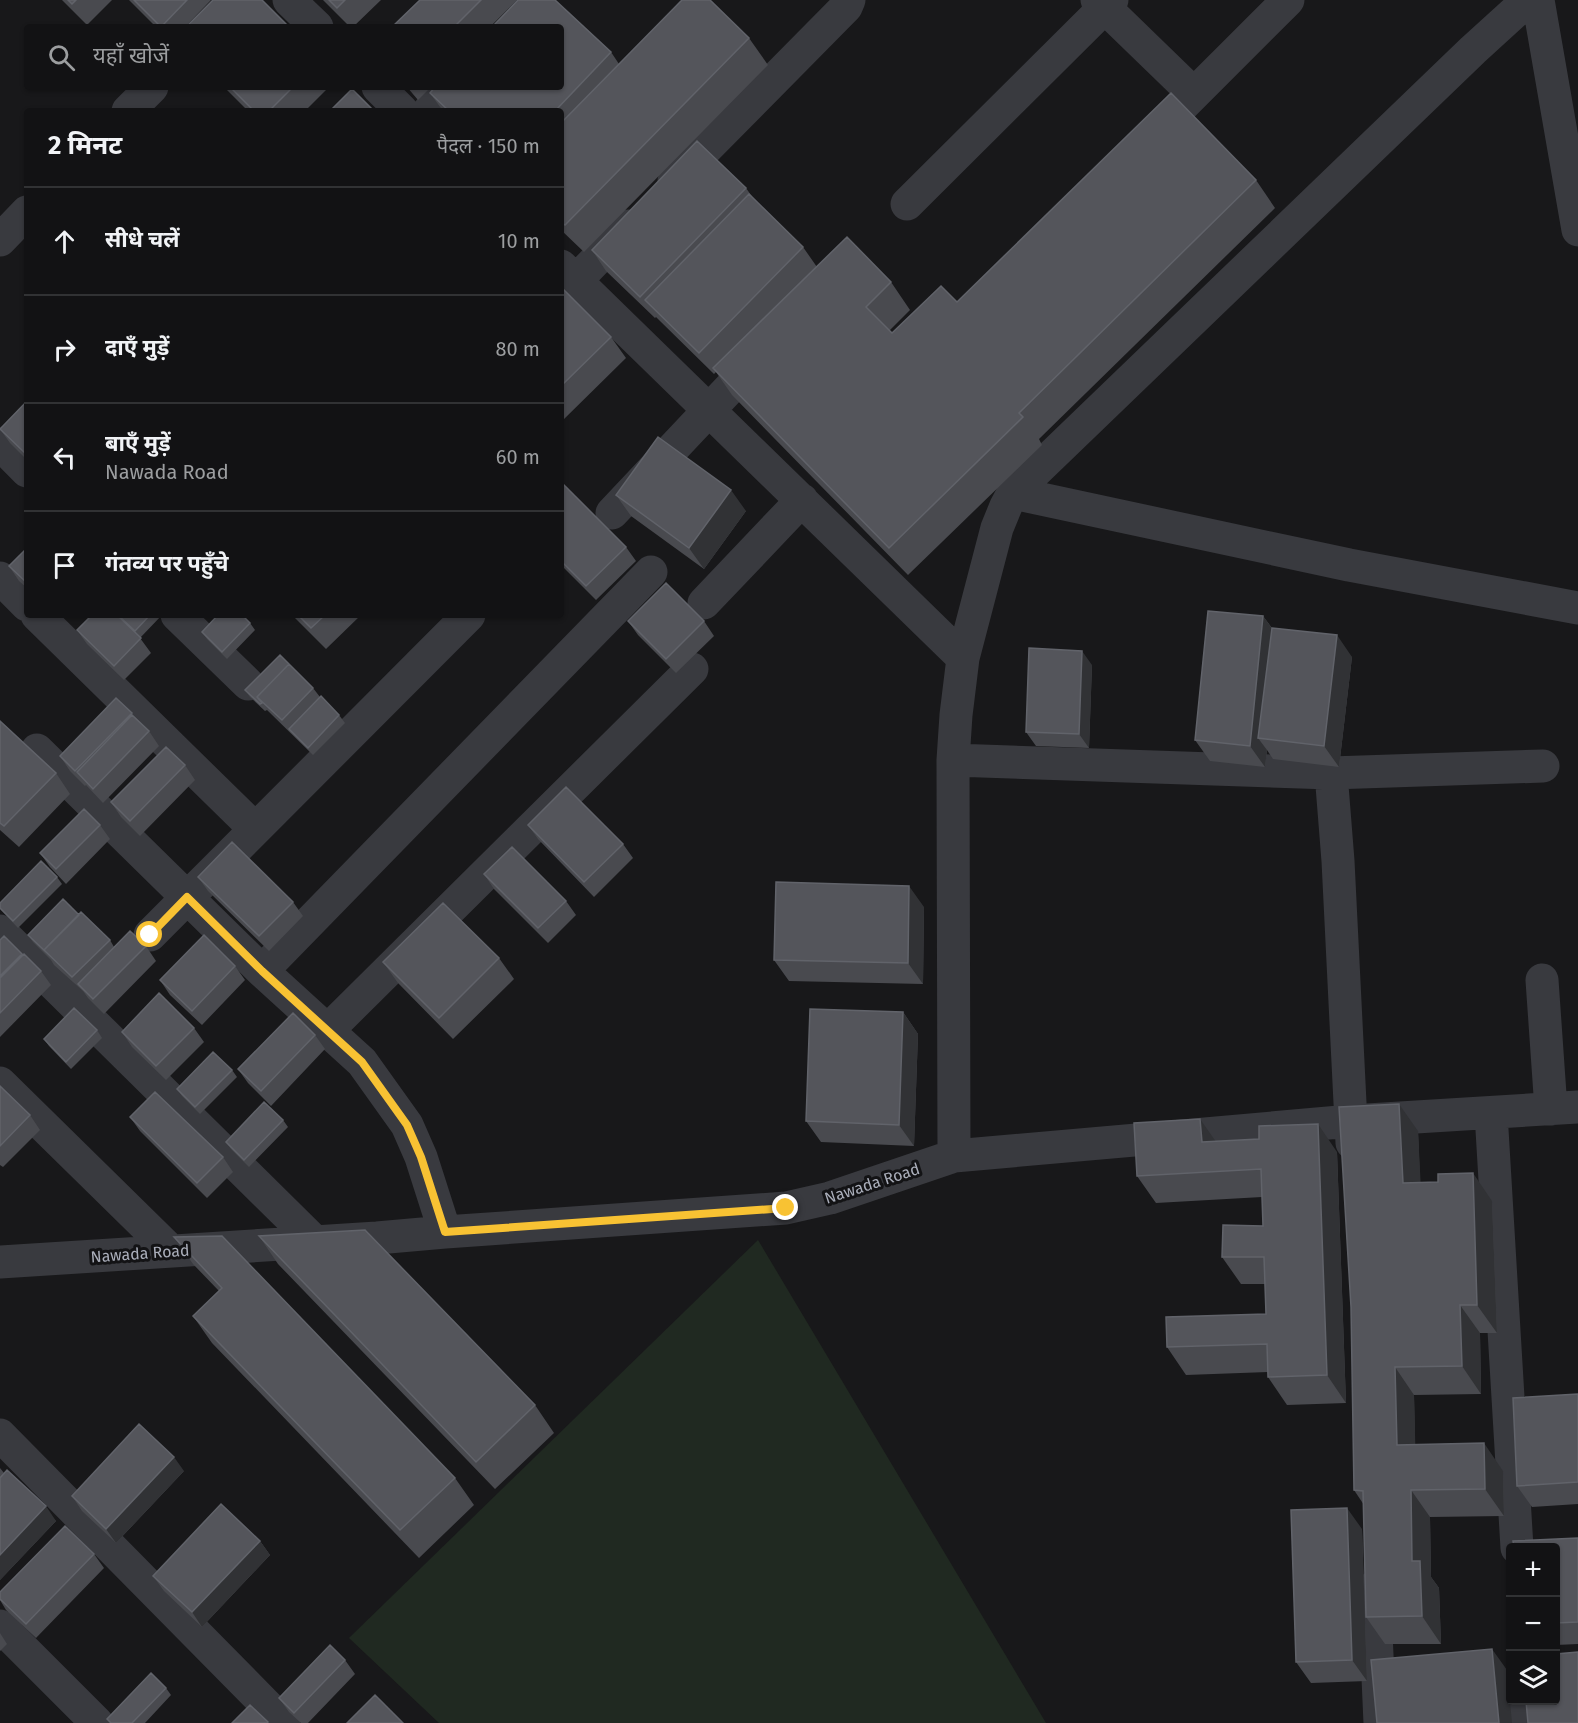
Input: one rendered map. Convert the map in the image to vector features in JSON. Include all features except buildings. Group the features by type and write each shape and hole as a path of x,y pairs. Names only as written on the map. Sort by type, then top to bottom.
{"street":[{"path":"289,0 313,24"},
{"path":"849,0 846,7 566,281 710,410 963,658"},
{"path":"1127,161 1288,0"},
{"path":"954,1156 953,760 956,716 963,658 997,528 1006,506 1013,493 1473,50 1528,0"},
{"path":"1538,0 1578,230"},
{"path":"907,204 1104,3 1194,94"},
{"path":"131,108 149,90"},
{"path":"360,90 396,108"},
{"path":"432,108 449,90"},
{"path":"0,240 24,215"},
{"path":"612,513 782,333"},
{"path":"0,444 24,468"},
{"path":"1013,493 1348,566 1578,608"},
{"path":"704,603 802,500"},
{"path":"262,971 651,572"},
{"path":"0,578 24,602"},
{"path":"40,618 255,829"},
{"path":"180,618 248,684"},
{"path":"150,935 466,618"},
{"path":"327,1031 692,669"},
{"path":"37,750 262,971 362,1062 407,1125 421,1157 445,1232"},
{"path":"953,760 1331,773 1543,766"},
{"path":"1331,773 1338,861 1353,1168"},
{"path":"0,931 315,1242"},
{"path":"1542,980 1565,1108"},
{"path":"0,1083 171,1251"},
{"name":"Nawada Road","path":"0,1262 786,1208 830,1198 954,1156 1351,1121 1565,1108"},
{"path":"1491,1113 1518,1543"},
{"path":"0,1435 284,1723"},
{"path":"1372,1558 1380,1723"},
{"path":"0,1626 97,1723"},
{"path":"1526,1705 1527,1723"}],"shaded area":[{"path":"758,1240 1046,1723 439,1723 349,1638"}],"route":[{"path":"150,935 187,897 262,971 362,1062 407,1125 421,1157 445,1232 786,1208"}]}
